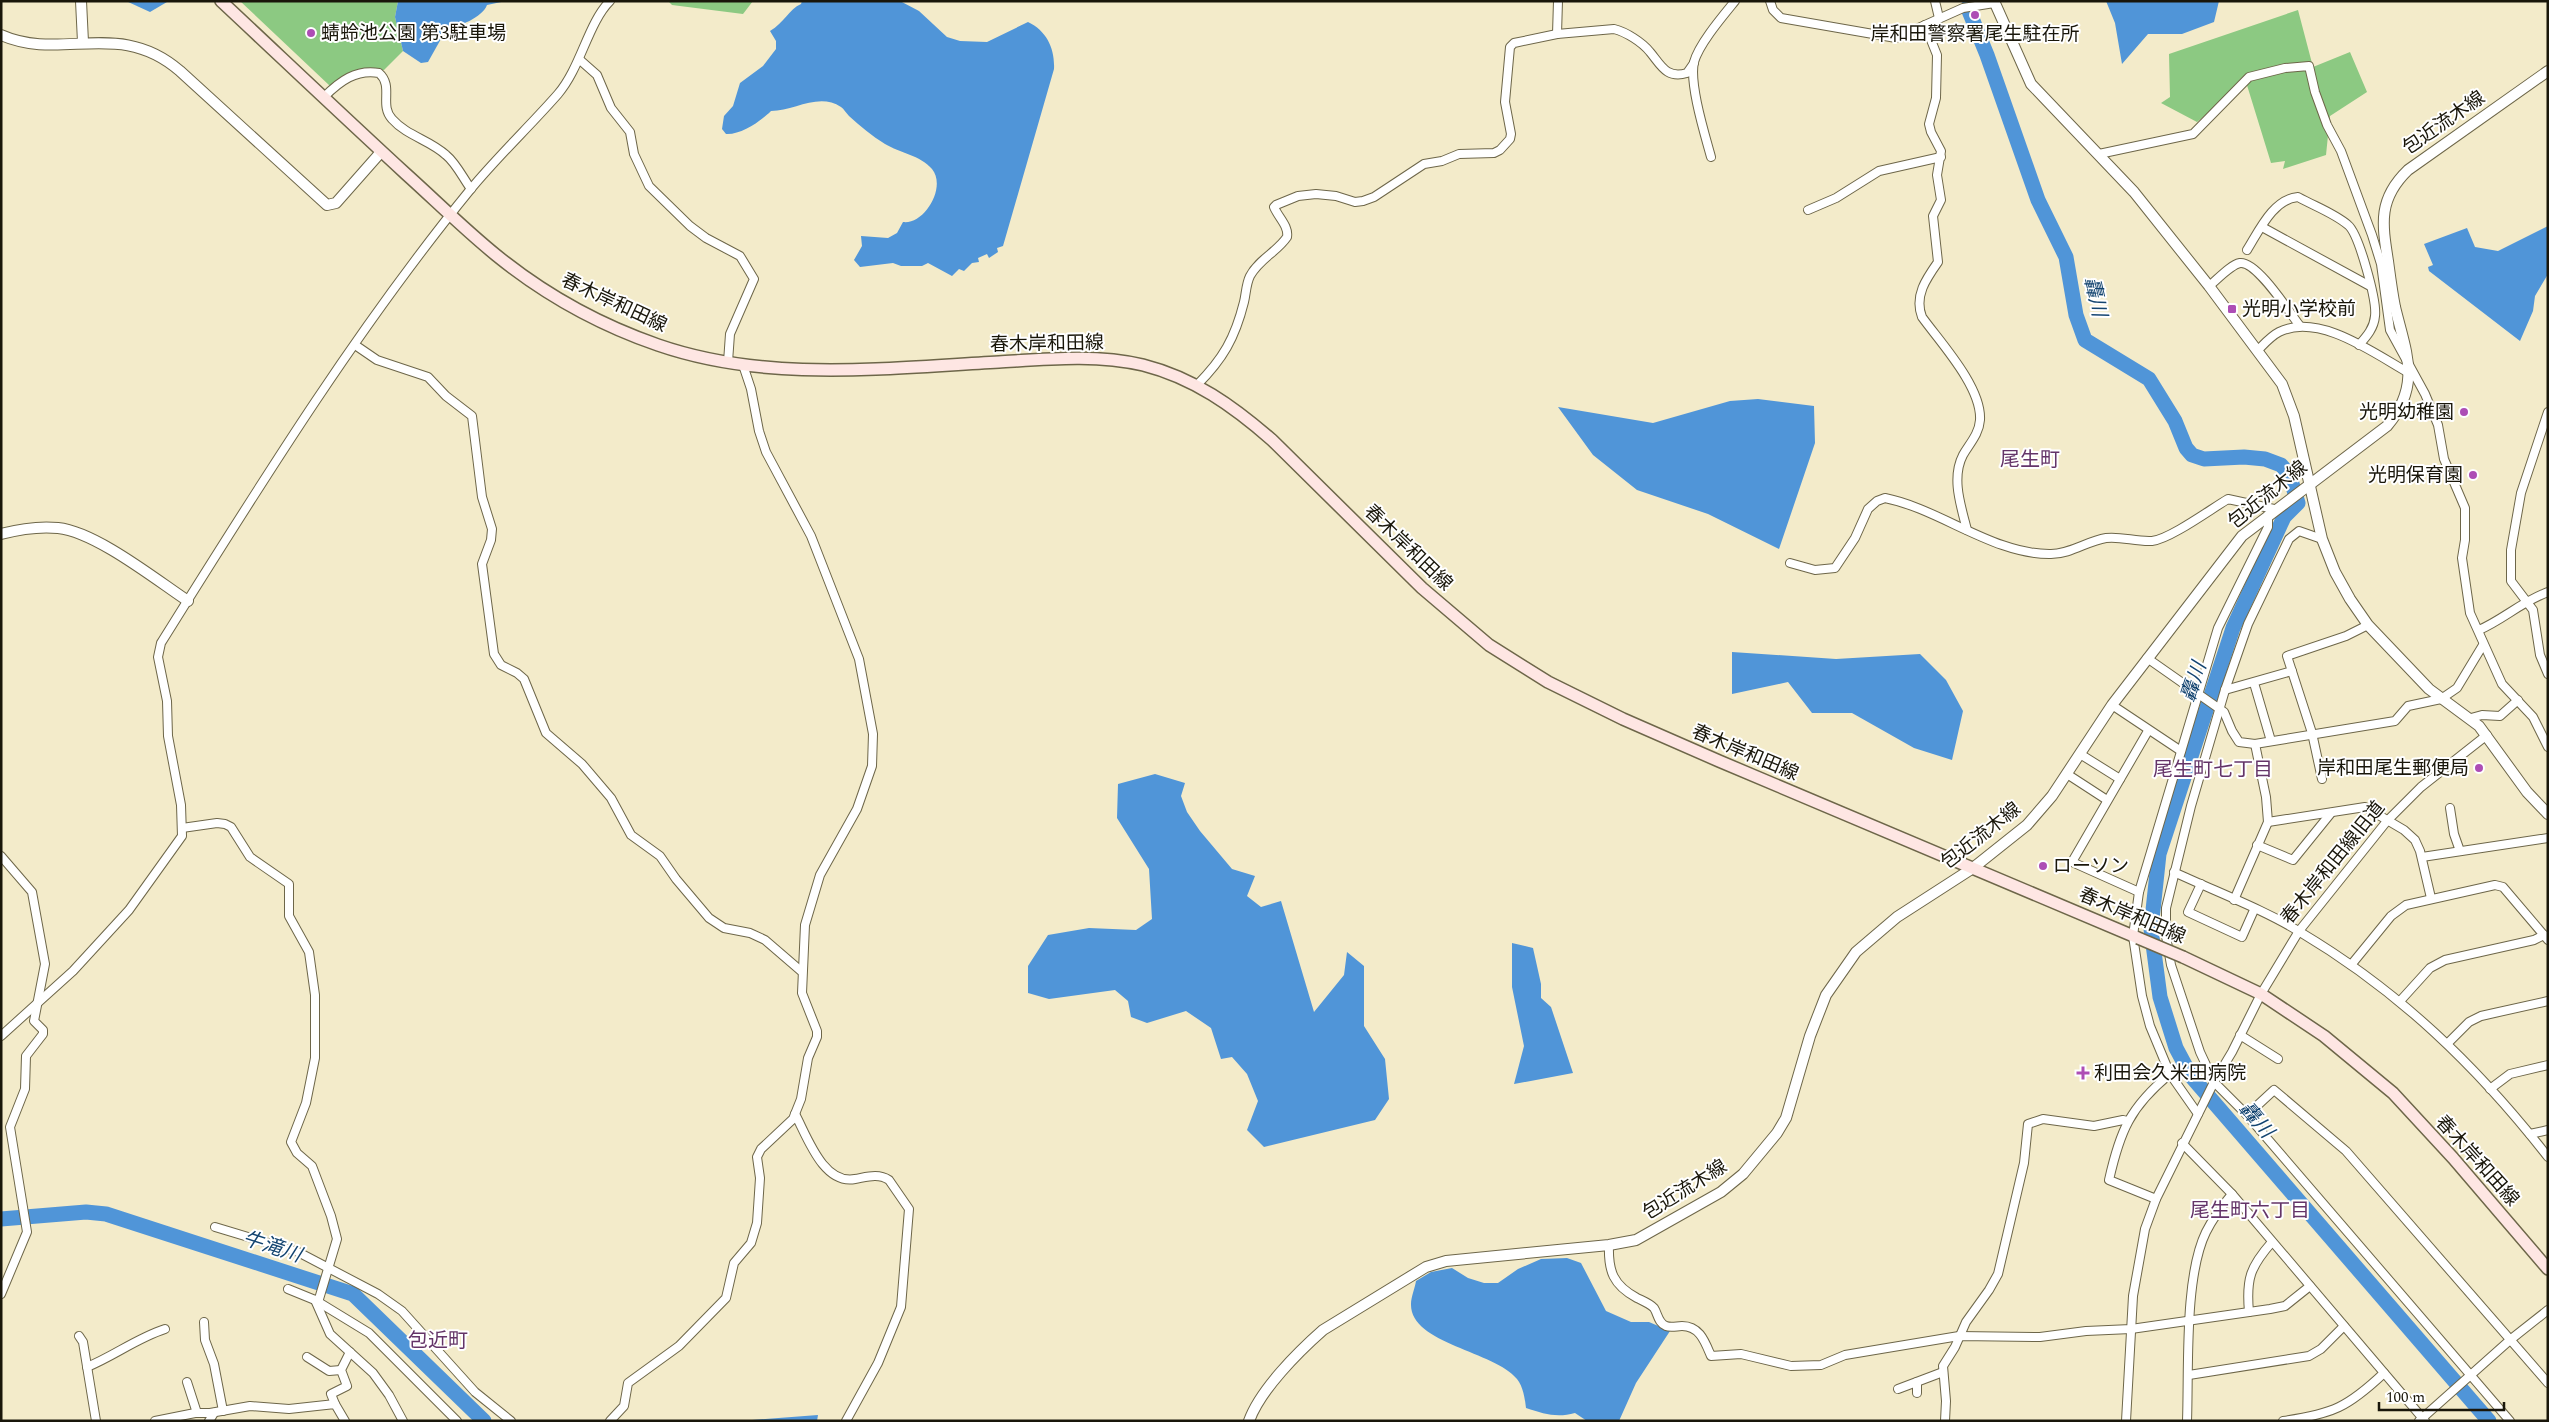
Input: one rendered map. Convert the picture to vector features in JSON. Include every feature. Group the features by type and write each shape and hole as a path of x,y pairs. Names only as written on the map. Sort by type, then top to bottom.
{"main road":[{"name":"春木岸和田線","path":"221,1 381,152 522,275 585,313 659,345 728,362 773,369 851,370 1078,358 1142,365 1196,385 1246,418 1272,440 1422,588 1489,645 1540,677 1632,723 2182,956 2261,994 2324,1036 2392,1093 2453,1158 2548,1269"}],"street":[{"path":"81,1 83,42"},
{"path":"1,1036 73,971 129,910 182,836 181,805 168,736 167,701 158,656 161,643 355,344 471,189 560,92 580,60 598,18 610,1"},
{"path":"1557,34 1558,1"},
{"path":"1196,385 1217,365 1227,350 1236,328 1249,277 1264,258 1287,237 1286,227 1277,215 1274,207 1276,205 1298,196 1316,194 1336,196 1354,202 1362,201 1374,197 1424,164 1442,161 1459,154 1494,153 1500,150 1510,139 1511,134 1505,102 1510,47 1514,43 1523,39 1557,34 1614,29 1622,31 1649,50 1665,72 1680,75 1687,73 1712,30 1735,1"},
{"path":"1770,1 1773,10 1781,18 1896,38 1962,8 1994,2 2031,84 2134,192 2209,286 2282,384 2289,399 2306,486 2322,538 2342,586 2368,625 2429,690 2471,718 2487,735 2527,792 2548,814"},
{"path":"1935,1 1939,18"},
{"path":"1925,25 1937,55 1936,98 1929,124 1941,151 1937,175 1941,200 1933,216 1938,262 1926,280 1918,300 1918,308 1922,317 1965,377 1979,407 1978,431 1963,455 1957,477 1967,530"},
{"path":"1,35 36,44 101,42 129,45 168,61 327,205 336,203 381,152"},
{"path":"580,60 597,75 611,108 630,132 634,154 649,186 690,226 706,238 740,256 754,279 730,334 728,362"},
{"path":"1694,63 1696,92 1710,158"},
{"path":"2099,154 2194,134 2249,77 2285,68 2309,66 2315,92 2327,125 2341,151 2372,234 2381,264 2390,330 2438,424 2444,460 2465,508 2465,540 2462,558 2470,613 2502,684 2533,717 2546,735 2548,747"},
{"path":"324,97 348,77 370,72 379,73 386,82 386,111 391,118 402,129 446,155 471,189"},
{"name":"包近流木線","path":"1249,1421 1265,1393 1309,1342 1323,1330 1426,1268 1446,1261 1609,1245 1645,1236 1721,1192 1744,1174 1777,1133 1786,1118 1810,1036 1826,995 1856,952 1897,917 1973,868 2027,825 2066,774 2112,705 2242,536 2272,511 2387,426 2398,413 2409,370 2395,306 2382,225 2385,202 2395,182 2408,170 2548,72"},
{"path":"1808,210 1836,198 1879,171 1941,157"},
{"path":"2247,250 2281,202 2291,197 2298,197 2349,225 2355,233 2376,314 2372,329 2359,345"},
{"path":"2262,228 2370,286"},
{"path":"2209,286 2238,264 2246,263 2258,270 2300,326"},
{"path":"2258,350 2278,332 2300,326 2340,335 2409,370"},
{"path":"358,347 377,360 428,377 446,396 472,416 482,497 492,529 491,540 482,564 494,654 501,665 517,673 524,680 546,733 582,764 610,798 632,835 660,856 676,879 709,918 724,928 750,934 764,940 802,971"},
{"path":"610,1421 624,1406 628,1383 679,1346 726,1298 734,1263 750,1243 757,1223 760,1178 757,1157 761,1149 793,1119 804,1086 808,1058 816,1037 817,1031 802,992 805,925 810,904 820,875 857,809 872,766 873,734 859,660 811,536 766,452 743,364"},
{"path":"2548,412 2521,492 2511,550 2511,581 2527,600 2536,620 2540,655 2548,674"},
{"path":"1790,563 1815,570 1835,568 1855,538 1868,509 1877,501 1885,498 2033,553 2050,554 2066,553 2106,538 2139,542 2155,540 2228,498 2272,511 2268,527 2218,628 2140,892 2136,937 2142,996 2150,1026 2170,1074 2198,1114"},
{"path":"1,534 29,528 49,528 83,535 188,601"},
{"path":"2322,538 2299,531 2290,539 2248,624 2219,708 2174,872 2166,908 2166,936 2171,965 2200,1052 2213,1084 2247,1115 2469,1376 2510,1421"},
{"path":"2479,630 2500,621 2527,600 2548,592"},
{"path":"2322,779 2312,733 2287,656 2346,636 2368,625"},
{"path":"2147,658 2224,712 2232,732 2239,742 2255,744 2312,733 2388,724 2394,721 2408,706 2442,699 2462,682 2470,664 2483,645"},
{"path":"2225,690 2292,671"},
{"path":"2254,683 2271,741"},
{"path":"2471,718 2482,715 2500,716 2518,700"},
{"path":"2112,705 2148,731 2181,751"},
{"path":"2140,892 2072,862 2148,731"},
{"name":"春木岸和田線旧道","path":"2126,1421 2131,1329 2138,1260 2145,1229 2156,1199 2204,1100 2261,994 2299,931 2387,821 2421,787 2487,735"},
{"path":"2234,900 2268,822 2266,797 2255,744"},
{"path":"2080,754 2120,780"},
{"path":"2066,774 2107,800"},
{"path":"2268,822 2365,807 2404,830 2415,840 2422,857 2430,898"},
{"path":"2450,808 2454,834 2460,851"},
{"path":"2257,845 2293,860 2331,813"},
{"path":"182,828 217,823 231,827 250,857 290,884 289,916 309,952 314,994 315,1026 315,1058 307,1095 290,1142 297,1153 312,1166 331,1216 337,1239 317,1299 330,1334 373,1373 389,1395 403,1421"},
{"path":"2422,857 2548,838"},
{"path":"1,856 32,892 45,964 34,1021 43,1030 43,1034 26,1056 25,1090 10,1127 27,1232 1,1294"},
{"path":"2174,872 2299,931 2401,1000 2448,1043 2548,1156"},
{"path":"2200,884 2188,912 2242,937 2254,910"},
{"path":"2351,965 2391,916 2406,904 2495,885 2503,887 2546,938"},
{"path":"2401,1000 2430,968 2445,960 2546,938"},
{"path":"2448,1043 2469,1022 2481,1016 2548,1001"},
{"path":"2240,1036 2278,1059"},
{"path":"2490,1089 2510,1074 2548,1066"},
{"path":"2156,1199 2109,1180 2115,1154 2127,1121 2155,1086 2170,1074"},
{"path":"2247,1115 2274,1090 2346,1151 2548,1383"},
{"path":"795,1114 824,1165 831,1173 852,1180 877,1175 884,1176 900,1194 909,1209 901,1307 878,1363 846,1421"},
{"path":"1945,1421 1946,1401 1943,1366 1955,1347 1966,1322 1998,1274 2024,1163 2028,1124 2043,1119 2094,1126 2122,1120 2127,1121"},
{"path":"2530,1134 2548,1130"},
{"path":"2182,1143 2232,1194 2422,1420 2510,1340 2548,1310"},
{"path":"2187,1421 2192,1290 2197,1258 2206,1232 2232,1194"},
{"path":"215,1227 298,1252 378,1294 402,1311 475,1392 511,1421"},
{"path":"2248,1312 2249,1276 2258,1258 2272,1242"},
{"path":"1609,1245 1608,1265 1620,1286 1629,1294 1655,1309 1660,1321 1667,1326 1692,1326 1700,1333 1711,1356 1741,1354 1791,1366 1821,1365 1845,1355 1959,1336 2040,1337 2086,1331 2131,1329 2191,1321 2285,1306 2310,1286"},
{"path":"288,1289 317,1299 369,1332 457,1421"},
{"path":"204,1322 205,1340 214,1364 218,1412 209,1421"},
{"path":"2189,1375 2310,1356 2321,1349 2344,1326"},
{"path":"87,1367 112,1357 151,1334 165,1330"},
{"path":"79,1336 83,1342 96,1421"},
{"path":"345,1421 331,1394 347,1386 341,1370 350,1352"},
{"path":"307,1357 329,1371 341,1370"},
{"path":"1898,1389 1943,1372"},
{"path":"2283,1421 2325,1414 2343,1407 2358,1397 2384,1374"},
{"path":"187,1382 197,1413"},
{"path":"1917,1382 1917,1393"},
{"path":"155,1421 250,1406 289,1409 335,1404"}],"green space":[{"path":"240,1 398,1 395,17 403,51 384,70 362,70 355,72 343,77 330,86"},
{"path":"668,1 753,1 743,14 672,5"},
{"path":"2298,10 2313,67 2350,52 2367,92 2330,116 2326,155 2283,169 2285,161 2271,163 2246,82 2197,122 2161,103 2170,97 2169,54"}],"water":[{"path":"126,1 166,1 167,2 150,12"},
{"path":"398,1 506,1 487,5 475,18 446,30 428,62 421,63 403,51 395,17"},
{"path":"802,1 900,1 919,11 947,37 960,41 987,42 1028,22 1045,36 1053,54 1054,69 1003,246 997,248 998,252 989,258 987,254 978,258 979,262 972,263 964,271 959,269 952,276 928,263 922,266 901,266 893,263 860,267 854,260 862,246 861,236 888,238 897,233 903,222 918,218 931,203 937,185 936,177 927,164 880,141 842,108 824,101 771,111 750,127 732,134 726,134 722,129 724,116 733,106 740,83 763,66 776,49 776,41 770,31 801,4"},
{"path":"2106,1 2219,1 2214,22 2182,34 2148,34 2122,64 2115,23"},
{"path":"2548,226 2548,274 2535,296 2533,311 2520,341 2429,271 2428,267 2433,265 2424,244 2467,228 2475,247 2498,251"},
{"path":"1758,399 1814,406 1815,443 1779,549 1708,514 1637,490 1593,455 1558,407 1653,423 1730,401"},
{"path":"1732,652 1836,659 1920,654 1946,680 1963,711 1952,760 1914,748 1852,713 1812,713 1788,682 1732,694"},
{"path":"1155,774 1185,783 1181,796 1187,812 1200,831 1232,869 1255,876 1247,896 1261,907 1281,901 1314,1012 1344,975 1347,952 1364,966 1364,1026 1385,1059 1389,1099 1375,1120 1264,1147 1247,1130 1258,1101 1247,1074 1232,1057 1221,1059 1211,1028 1186,1011 1147,1023 1131,1017 1128,1001 1115,990 1049,999 1028,993 1028,966 1048,935 1089,928 1136,930 1152,919 1149,869 1117,818 1118,784"},
{"path":"1512,943 1533,948 1541,984 1541,998 1551,1007 1573,1073 1514,1084 1524,1046 1512,987"},
{"path":"1567,1258 1581,1263 1606,1311 1631,1322 1649,1322 1670,1331 1636,1383 1619,1421 1587,1421 1575,1413 1550,1415 1526,1408 1521,1385 1506,1369 1438,1338 1424,1329 1414,1318 1411,1304 1416,1281 1431,1272 1452,1268 1468,1278 1484,1283 1498,1283 1518,1269 1541,1259"},
{"path":"818,1415 817,1421 752,1420"}],"waterway":[{"name":"轟川","path":"1970,1 1969,11 1987,55 2038,200 2066,257 2076,315 2085,340 2149,379 2175,421 2186,448 2192,455 2204,459 2244,457 2265,459 2281,465 2289,474 2298,503 2284,517 2233,628 2159,854 2151,929 2160,997 2176,1048 2191,1076 2489,1421"},
{"name":"牛滝川","path":"1,1219 86,1212 106,1214 353,1294 484,1421"}],"place":[{"name":"岸和田警察署尾生駐在所","path":"1975,15"},
{"name":"蜻蛉池公園 第3駐車場","path":"311,33"},
{"name":"光明小学校前","path":"2232,309"},
{"name":"光明幼稚園","path":"2464,412"},
{"name":"光明保育園","path":"2473,475"},
{"name":"岸和田尾生郵便局","path":"2479,768"},
{"name":"ローソン","path":"2043,866"},
{"name":"利田会久米田病院","path":"2083,1073"}],"district":[{"name":"尾生町","path":"2030,460"},
{"name":"尾生町七丁目","path":"2213,770"},
{"name":"尾生町六丁目","path":"2250,1211"},
{"name":"包近町","path":"438,1341"}]}
